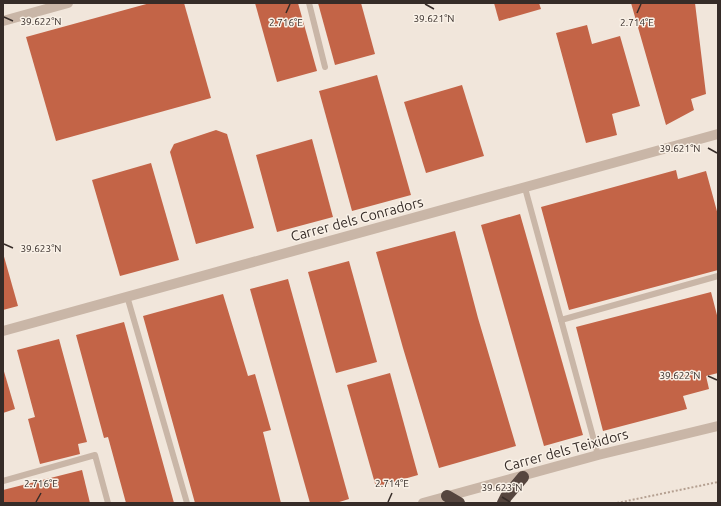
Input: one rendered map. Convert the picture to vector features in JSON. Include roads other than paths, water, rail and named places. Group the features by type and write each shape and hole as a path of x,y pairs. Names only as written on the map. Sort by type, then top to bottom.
{"highway":[{"path":"503,503 506,497 523,477"},
{"path":"447,496 459,503"}],"street":[{"path":"3,21 68,3"},
{"name":"Carrer dels Conradors","path":"3,331 718,134"},
{"name":"Carrer dels Teixidors","path":"423,503 523,477 598,455 718,426"}],"lane":[{"path":"309,3 326,67"},
{"path":"525,188 598,455"},
{"path":"561,320 718,276"},
{"path":"127,296 187,503"},
{"path":"3,481 95,455 108,503"}]}
